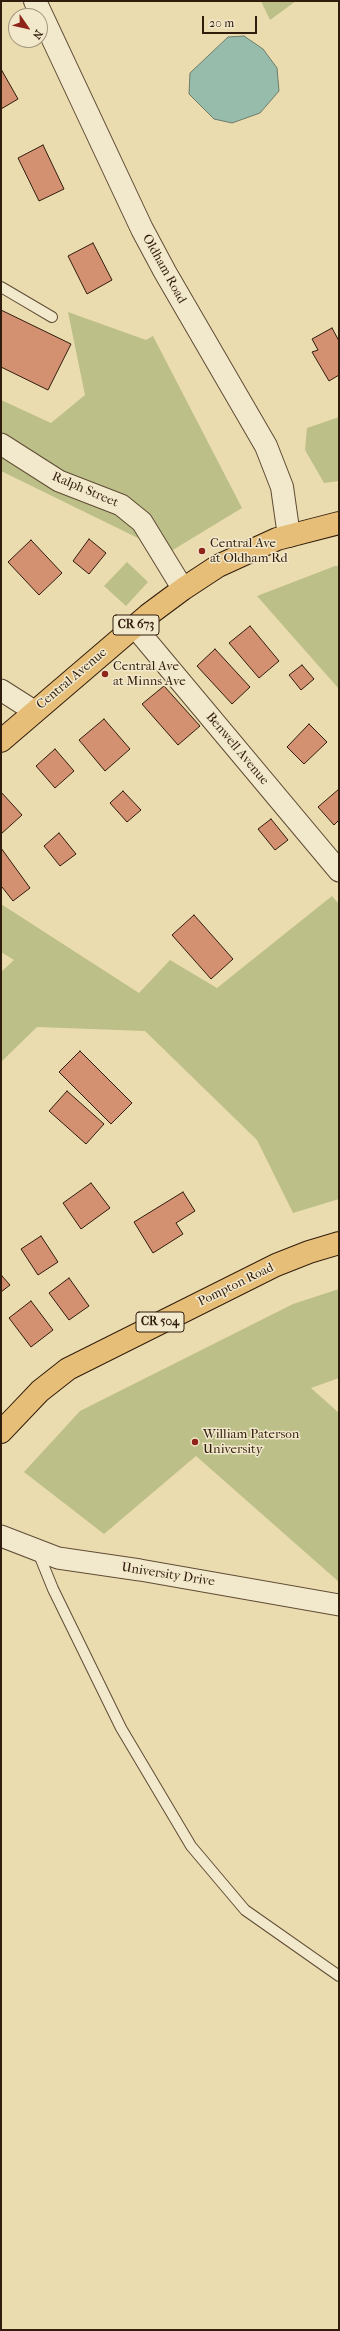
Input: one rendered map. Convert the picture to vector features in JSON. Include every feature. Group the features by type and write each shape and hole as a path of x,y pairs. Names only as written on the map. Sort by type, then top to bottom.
{"main road":[{"name":"CR 673","path":"289,536 339,522"},
{"name":"Central Avenue","path":"1,741 134,626 183,589 218,566 289,536"},
{"name":"Pompton Road","path":"1,1432 40,1391 68,1369 276,1265 309,1252 339,1243"}],"street":[{"name":"Oldham Road","path":"35,1 146,236 266,446 282,488 289,536"},
{"name":"Ralph Street","path":"1,444 59,481 121,505 142,522 183,589"},
{"name":"Benwell Avenue","path":"134,626 339,871"},
{"path":"1,690 34,711"},
{"name":"University Drive","path":"1,1536 58,1558 140,1570 339,1605"}],"lane":[{"path":"1,287 52,317"},
{"path":"38,1550 53,1588 121,1728 191,1846 245,1910 339,1976"}],"green space":[{"path":"261,1 296,1 270,20"},
{"path":"68,312 146,340 153,336 242,508 158,559 146,542 1,471 1,400 51,423 85,395"},
{"path":"339,417 339,481 324,483 305,450 307,428"},
{"path":"127,562 148,582 126,606 104,586"},
{"path":"335,566 339,566 339,689 257,596"},
{"path":"332,896 339,904 339,1199 293,1213 257,1140 145,1031 37,1027 1,1062 1,972 14,960 1,952 1,904 139,993 170,960 217,988"},
{"name":"William Paterson University","path":"339,1289 339,1378 311,1388 339,1413 339,1582 196,1456 104,1534 24,1472 80,1411 293,1304"}],"shaded area":[{"path":"244,36 263,49 277,68 279,91 260,113 232,123 214,119 189,94 190,73 228,37"}],"building":[{"path":"1,69 18,99 1,109"},
{"path":"43,145 64,189 39,201 18,158"},
{"path":"93,243 112,280 87,294 68,256"},
{"path":"1,310 71,344 48,390 1,367"},
{"path":"332,328 339,341 339,375 329,381 312,352 318,350 312,339"},
{"path":"89,539 106,553 89,574 73,561"},
{"path":"31,540 62,573 39,595 8,562"},
{"path":"250,626 279,661 259,678 229,643"},
{"path":"215,649 250,687 232,704 197,666"},
{"path":"302,665 314,679 301,690 289,675"},
{"path":"164,686 200,726 178,745 142,704"},
{"path":"104,719 130,749 105,771 79,740"},
{"path":"309,724 327,742 304,764 287,747"},
{"path":"55,749 74,771 55,788 36,766"},
{"path":"339,789 339,820 334,825 318,807"},
{"path":"123,791 141,810 127,822 110,803"},
{"path":"1,792 22,815 1,834"},
{"path":"271,819 288,840 275,850 258,829"},
{"path":"59,833 76,854 60,866 44,846"},
{"path":"1,848 30,888 13,901 2,887 1,888"},
{"path":"194,915 233,959 211,979 172,935"},
{"path":"80,1051 132,1103 111,1124 59,1072"},
{"path":"67,1091 104,1124 86,1144 49,1111"},
{"path":"91,1183 110,1208 81,1229 63,1203"},
{"path":"183,1192 195,1211 176,1223 183,1234 153,1253 134,1222"},
{"path":"41,1236 58,1262 38,1275 21,1249"},
{"path":"2,1276 10,1285 1,1292 1,1277"},
{"path":"69,1278 89,1306 69,1320 49,1293"},
{"path":"31,1301 53,1330 31,1347 9,1318"}],"place":[{"name":"Central Ave at Oldham Rd","path":"202,551"},
{"name":"Central Ave at Minns Ave","path":"105,674"},
{"name":"William Paterson University","path":"195,1442"}]}
